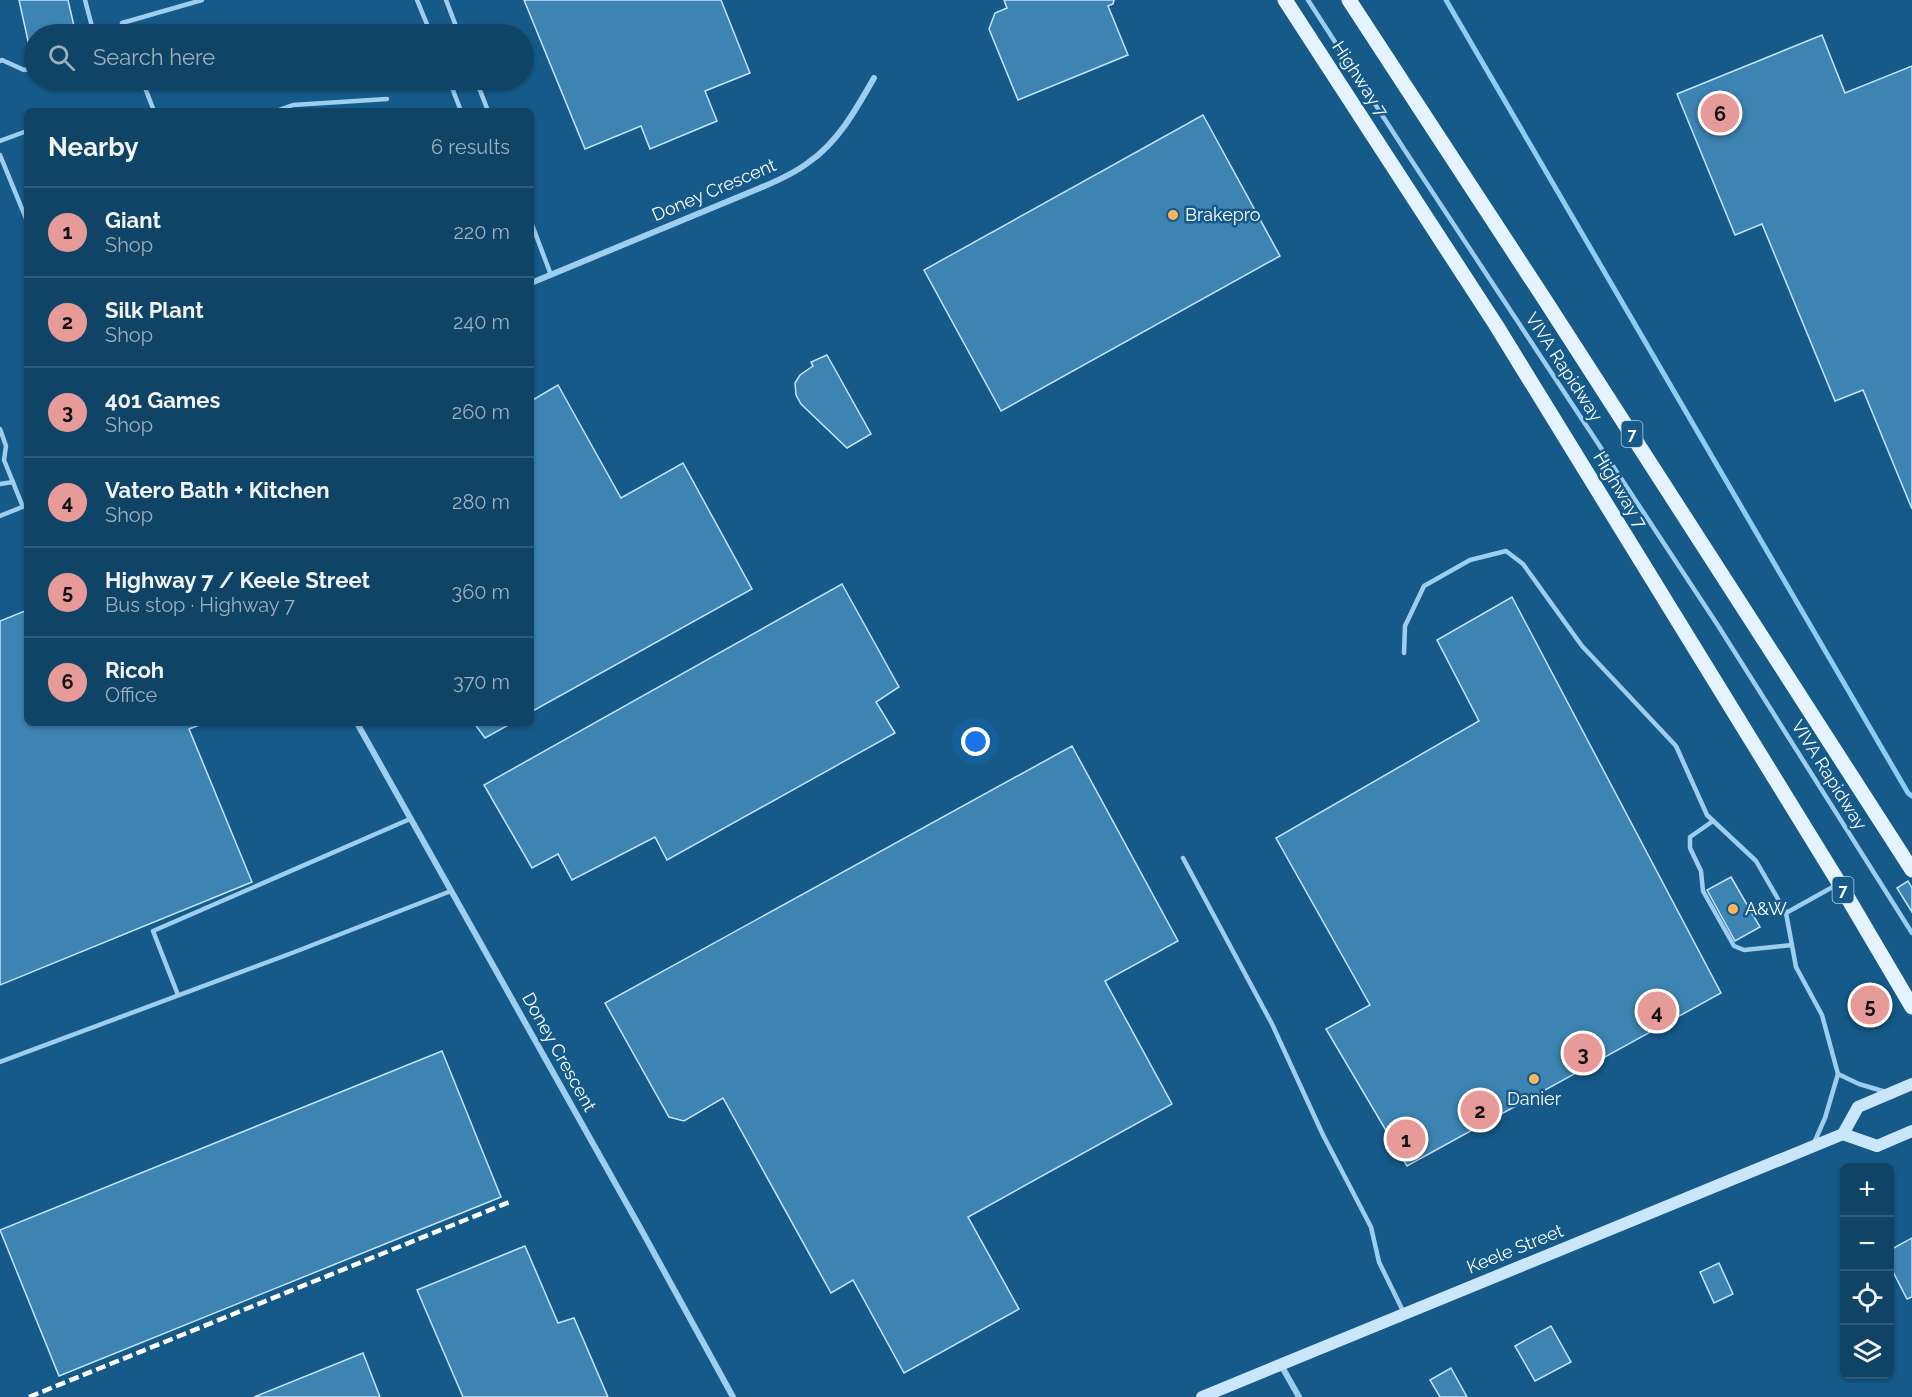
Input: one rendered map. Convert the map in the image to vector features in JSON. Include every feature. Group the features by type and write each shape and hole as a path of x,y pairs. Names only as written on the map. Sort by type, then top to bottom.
{"main road":[{"name":"Highway 7","path":"1285,0 1496,325 1912,1007"},
{"name":"Highway 7","path":"1349,0 1912,870"},
{"path":"1912,1084 1858,1107 1843,1134 1877,1146 1912,1131"},
{"name":"Keele Street","path":"1202,1397 1843,1134"}],"street":[{"name":"Doney Crescent","path":"534,282 770,184 810,162 830,143 846,123 874,78"},
{"name":"Doney Crescent","path":"359,726 733,1397"},
{"path":"1281,1365 1299,1397"}],"lane":[{"path":"85,0 91,24"},
{"path":"122,24 202,0"},
{"path":"417,0 427,24"},
{"path":"446,0 455,24"},
{"name":"VIVA Rapidway","path":"1308,0 1718,624 1912,933"},
{"path":"0,61 24,70"},
{"path":"146,90 153,108"},
{"path":"453,90 460,108"},
{"path":"480,90 487,108"},
{"path":"284,108 293,105 387,99"},
{"path":"0,141 24,132"},
{"path":"0,155 24,214"},
{"path":"534,230 551,275"},
{"path":"0,429 6,446 2,459 24,504"},
{"path":"0,484 13,482"},
{"path":"0,516 24,506"},
{"path":"1404,653 1405,626 1424,586 1470,560 1506,551 1523,564 1582,646 1676,746 1707,815 1756,861 1786,913 1796,967 1822,1015 1838,1074 1814,1146"},
{"path":"178,995 153,931 410,819"},
{"path":"1713,821 1690,837 1690,848 1701,871 1703,891 1734,946 1744,950 1792,945"},
{"path":"1183,858 1272,1024 1323,1135 1371,1227 1379,1262 1404,1314"},
{"path":"1786,913 1839,884"},
{"path":"0,1062 451,891"},
{"path":"1838,1074 1858,1084 1890,1094"}],"building":[{"path":"19,0 68,0 74,24 24,24"},
{"path":"524,0 721,0 750,73 705,91 717,121 650,149 641,126 585,149"},
{"path":"1004,0 1114,0 1113,4 1108,6 1128,55 1018,100 989,29 995,13 1007,8"},
{"path":"1822,35 1845,93 1912,66 1912,509 1863,390 1835,401 1762,224 1735,235 1677,94"},
{"path":"1203,115 1280,256 1001,411 924,270"},
{"path":"827,355 871,434 847,448 801,404 796,395 795,383 800,375 813,366 811,362"},
{"path":"558,385 621,498 683,463 752,589 534,710 534,399"},
{"path":"842,584 899,687 876,702 895,733 667,860 655,837 572,880 558,854 532,868 484,785"},
{"path":"1512,597 1721,993 1407,1166 1326,1029 1370,1005 1276,838 1479,721 1437,640"},
{"path":"24,611 24,726 197,726 189,729 252,882 0,985 0,621"},
{"path":"476,726 507,726 485,738"},
{"path":"1072,746 1178,941 1105,981 1172,1104 968,1217 1019,1309 904,1373 853,1280 831,1293 723,1098 684,1121 669,1117 605,1003"},
{"name":"A&W","path":"1731,877 1760,927 1735,941 1707,890"},
{"path":"1908,881 1912,888 1912,912 1897,888"},
{"path":"442,1051 501,1197 59,1376 0,1230"},
{"path":"1912,1238 1912,1297 1907,1299 1894,1274 1894,1248"},
{"path":"525,1246 558,1323 574,1318 608,1397 463,1397 417,1290"},
{"path":"1719,1263 1733,1294 1714,1303 1700,1272"},
{"path":"1551,1326 1571,1362 1535,1381 1515,1346"},
{"path":"363,1353 380,1397 254,1397"},
{"path":"1451,1368 1467,1397 1440,1397 1430,1380"}],"waterway":[{"path":"1446,0 1908,793 1912,796"}],"railway":[{"path":"29,1397 512,1201"}],"place":[{"name":"Ricoh","path":"1720,113"},
{"name":"Brakepro","path":"1173,215"},
{"name":"A&W","path":"1733,909"},
{"name":"Highway 7 / Keele Street","path":"1870,1005"},
{"name":"Vatero Bath + Kitchen","path":"1657,1011"},
{"name":"401 Games","path":"1583,1053"},
{"name":"Danier","path":"1534,1079"},
{"name":"Silk Plant","path":"1480,1110"},
{"name":"Giant","path":"1406,1139"}]}
